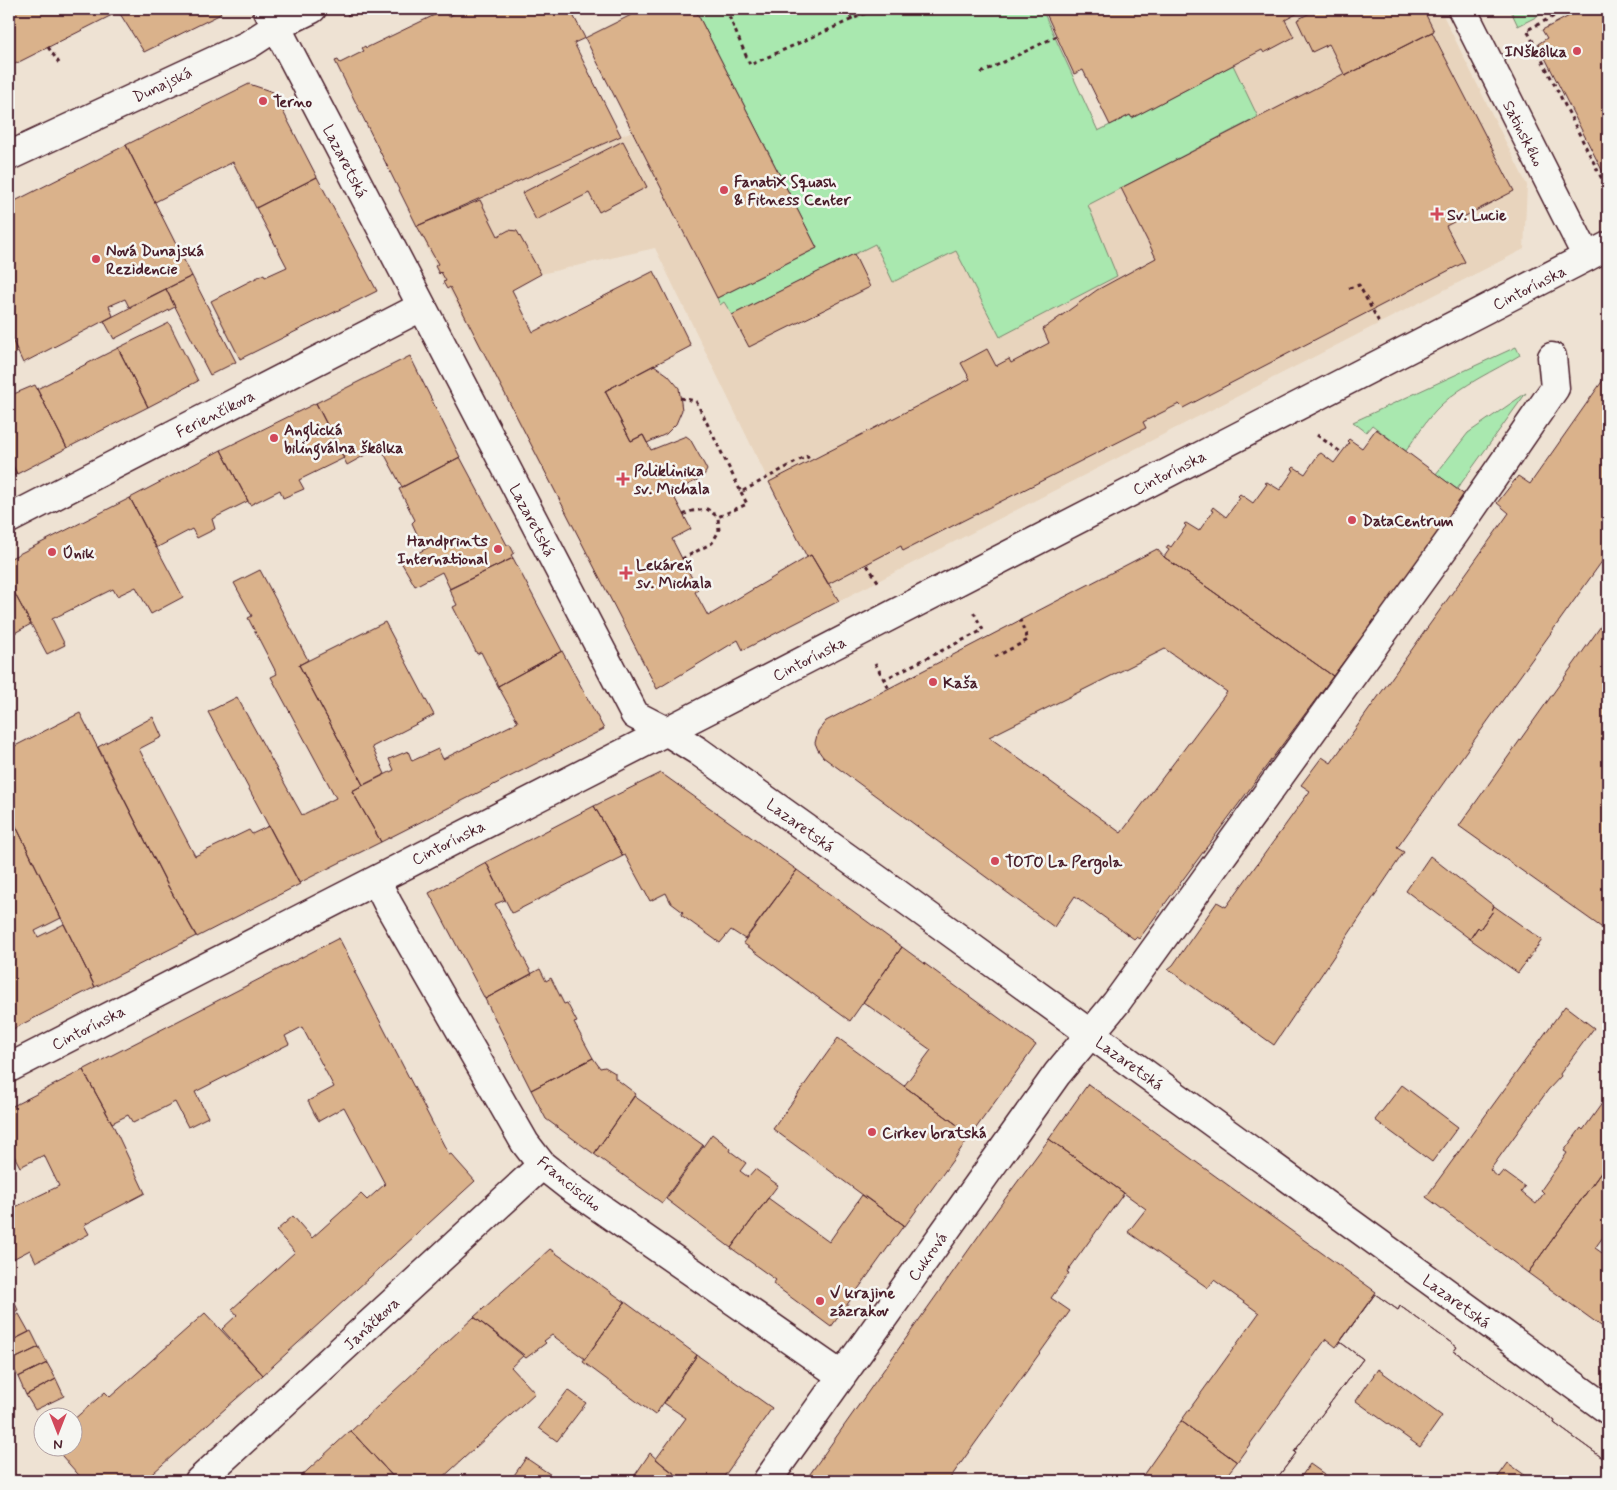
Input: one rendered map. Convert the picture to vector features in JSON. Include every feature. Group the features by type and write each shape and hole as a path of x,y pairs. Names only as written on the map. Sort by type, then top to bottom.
{"street":[{"name":"Dunajská","path":"9,156 248,45 272,18 312,9"},
{"name":"Satinského","path":"1462,9 1598,252"},
{"name":"Lazaretská","path":"272,18 635,716 666,731 706,757 1608,1410"},
{"name":"Cintorínska","path":"9,1068 1598,252"},
{"name":"Ferienčíkova","path":"9,519 422,308"},
{"name":"Cukrová","path":"767,1481 1057,1074 1089,1033 1116,1003 1449,542 1555,388 1552,357"},
{"name":"Francisciho","path":"376,880 525,1143 542,1165 570,1187 842,1376"},
{"name":"Janáčkova","path":"199,1481 542,1165"}],"path":[{"path":"726,9 750,65 875,9"},
{"path":"847,9 852,20"},
{"path":"1568,9 1527,30 1608,191"},
{"path":"981,73 1057,36"},
{"path":"48,47 59,63"},
{"path":"1349,288 1359,285 1384,331"},
{"path":"680,398 696,401 747,504 718,518"},
{"path":"1314,433 1342,453"},
{"path":"741,492 807,456 810,462"},
{"path":"683,516 692,512 706,510 718,518"},
{"path":"682,559 712,543 719,531 718,518"},
{"path":"867,565 883,588"},
{"path":"884,680 983,630 970,606"},
{"path":"995,657 1028,640 1020,620"},
{"path":"871,656 889,689"}],"shaded area":[{"path":"1307,9 1440,9 1527,185 1524,249 839,601 811,555 807,557 655,248 541,274 512,290 533,332 654,271 691,346 605,391 643,435 652,450 686,436 690,439 704,464 707,470 703,477 672,493 691,529 672,539 698,590 695,592 708,616 720,610 738,640 657,689 463,315 439,274 417,226 632,131 720,304 724,301 732,314 1130,115 1132,118 1262,50 1264,53 1294,37 1285,20"}],"green space":[{"path":"695,9 1042,9 1098,131 1130,115 1132,118 1233,65 1258,117 1088,205 1117,276 1000,337 956,251 893,282 875,244 732,315 724,302 720,305 717,298 817,248"},
{"path":"1510,9 1552,9 1518,26"},
{"path":"1516,347 1520,355 1469,384 1441,405 1406,451 1372,425 1366,432 1353,422"},
{"path":"1526,393 1457,489 1436,474 1468,433"}],"building":[{"path":"9,9 114,9 116,13 9,67"},
{"path":"117,9 219,9 221,14 144,52"},
{"path":"460,9 570,9 585,38 574,43 621,136 417,226 335,61 338,60 340,63 364,51 362,48 365,46 366,48 445,10 449,17"},
{"name":"FanatiX Squash & Fitness Center","path":"643,9 695,9 817,248 717,298 585,38"},
{"path":"1044,9 1304,10 1285,20 1294,37 1264,53 1262,50 1132,118 1130,115 1110,125 1083,70 1074,74"},
{"path":"1317,9 1423,9 1434,31 1345,76 1329,44 1312,52 1297,20"},
{"path":"1583,9 1608,9 1608,182 1538,44 1547,38 1542,30"},
{"path":"1432,32 1514,191 1446,226 1465,262 1183,408 1179,404 1143,422 1146,428 903,551 901,546 828,584 811,555 807,557 769,482 970,379 961,363 987,349 996,366 1009,359 1011,363 1049,343 1043,329 1097,290 1156,258 1121,188 1343,74 1345,76"},
{"path":"249,84 273,92 317,177 256,208 233,162 155,202 126,145"},
{"path":"623,141 647,187 599,212 589,193 536,220 522,193"},
{"name":"Nová Dunajská Rezidencie","path":"126,145 192,276 129,307 125,299 109,306 113,316 23,363 9,333 9,204"},
{"path":"317,177 377,291 240,359 211,301 264,274 265,277 287,267 256,208"},
{"name":"Poliklinika sv. Michala","path":"480,200 498,236 509,230 517,231 541,274 512,290 533,332 654,271 691,346 605,391 631,441 643,435 651,450 686,436 690,439 707,470 703,477 672,493 691,529 672,539 698,590 695,592 708,616 811,555 839,601 743,650 738,640 657,689 450,287 447,289 443,282 446,281 441,272 439,274 435,266 438,264 417,226"},
{"path":"854,254 870,287 749,347 732,315"},
{"path":"192,276 236,362 210,375 166,289"},
{"path":"166,289 175,307 114,339 104,321"},
{"path":"169,323 198,381 148,407 118,348"},
{"path":"9,333 18,352 9,357"},
{"path":"118,348 148,407 67,448 37,389"},
{"path":"410,356 460,457 402,487 378,442 365,449 367,454 347,465 316,403"},
{"path":"654,365 668,375 679,388 682,410 676,424 666,434 647,443 643,435 631,441 605,391"},
{"path":"1608,373 1608,553 1397,848 1404,852 1274,1045 1168,969 1173,965 1217,902 1226,907 1310,791 1301,785 1322,757 1331,763 1509,513 1497,503 1518,476 1530,484"},
{"path":"35,385 67,448 17,474 9,458 9,396"},
{"path":"316,403 344,458 299,480 304,489 283,498 280,490 250,505 221,450"},
{"path":"1376,429 1466,496 1333,676 1164,557 1169,550 1166,548 1168,545 1171,547 1186,526 1184,524 1186,523 1199,531 1213,511 1211,510 1213,507 1226,517 1240,498 1238,496 1240,494 1253,503 1267,484 1265,483 1267,482 1280,490 1294,470 1292,469 1294,467 1305,474 1321,453 1334,463 1349,443 1347,441 1349,439 1362,448"},
{"path":"221,450 248,501 212,519 215,529 197,538 192,529 156,548 130,498"},
{"path":"460,457 507,545 510,545 514,553 511,555 513,558 450,589 442,572 415,586 401,562 429,547 427,543 422,545 412,523 415,520 399,489"},
{"path":"9,458 17,474 9,478"},
{"path":"130,498 183,597 151,614 136,587 117,596 113,589 52,619 65,645 47,654 9,583 9,559"},
{"path":"1157,549 1164,557 1333,676 1139,939 1136,937 1134,939 1075,896 1054,927 823,757 815,743 818,731 826,721","holes":["1165,649 1227,692 1121,833 989,737"]},
{"path":"513,558 562,651 498,686 481,652 477,654 453,607 457,605 449,589"},
{"path":"260,570 308,660 299,665 363,785 352,791 381,842 299,883 208,712 237,697 302,815 336,798 271,677 277,674 248,618 252,616 234,583"},
{"path":"9,583 31,624 9,636"},
{"path":"1608,616 1608,932 1459,826"},
{"path":"385,622 434,715 372,747 385,774 363,785 299,665"},
{"path":"562,651 604,729 381,842 352,791 394,770 389,759 408,751 412,761 438,749 443,759 518,722 498,686"},
{"path":"80,713 168,886 196,936 95,987 9,812 9,749"},
{"path":"153,717 162,737 139,749 195,856 249,830 252,834 269,826 300,884 197,937 168,886 98,747"},
{"path":"661,773 797,870 745,939 731,930 720,943 681,915 683,912 671,903 666,893 650,901 625,855 623,856 594,806"},
{"path":"594,806 623,856 512,913 486,862"},
{"path":"9,812 61,918 35,931 38,937 64,924 95,987 9,1031"},
{"path":"1430,856 1494,906 1493,911 1480,929 1478,927 1470,939 1406,891"},
{"path":"486,862 505,900 495,904 532,974 485,999 429,893"},
{"path":"797,870 902,947 850,1021 743,943"},
{"path":"1494,906 1542,940 1518,973 1470,939 1478,927 1480,929 1493,911"},
{"path":"339,938 356,971 354,971 449,1155 451,1154 475,1181 263,1375 222,1329 237,1315 232,1309 295,1252 276,1231 293,1216 312,1238 361,1194 367,1200 385,1184 344,1107 319,1121 315,1115 308,1101 334,1087 302,1027 285,1036 289,1044 195,1092 208,1117 188,1127 175,1102 133,1123 128,1115 112,1123 83,1070"},
{"path":"902,947 1036,1045 971,1135 904,1086 931,1050 863,1002"},
{"path":"540,969 546,981 551,978 564,1004 567,1003 577,1022 574,1023 593,1058 531,1090 485,999"},
{"path":"1565,1006 1594,1028 1560,1074 1561,1076 1548,1090 1490,1170 1498,1177 1503,1171 1525,1187 1521,1192 1536,1204 1544,1193 1541,1190 1567,1153 1564,1151 1581,1128 1583,1130 1608,1095 1608,1163 1528,1273 1426,1197"},
{"name":"Cirkev bratská","path":"838,1038 971,1135 905,1226 773,1129"},
{"path":"593,1058 600,1068 605,1067 615,1073 615,1078 636,1094 594,1154 546,1119 531,1090"},
{"path":"83,1070 112,1123 145,1193 84,1225 89,1234 36,1262 30,1250 9,1261 9,1210 59,1186 44,1155 20,1167 9,1146 9,1108"},
{"path":"1088,1084 1376,1292 1336,1347 1326,1339 1237,1462 1181,1421 1259,1313 1214,1280 1208,1288 1128,1232 1146,1209 1049,1139"},
{"path":"1402,1085 1458,1127 1432,1162 1375,1120"},
{"path":"634,1096 703,1145 662,1203 594,1154"},
{"path":"712,1134 746,1163 740,1171 748,1177 755,1169 778,1185 731,1248 666,1199"},
{"path":"1049,1139 1124,1193 1067,1272 1069,1273 1051,1298 1070,1311 948,1481 805,1481 999,1207"},
{"path":"1608,1163 1608,1230 1595,1248 1605,1255 1608,1251 1608,1331 1528,1273"},
{"path":"862,1195 904,1225 831,1327 773,1284 776,1280 731,1248 768,1198 829,1242"},
{"path":"550,1249 625,1302 585,1359 552,1335 544,1341 546,1343 526,1358 474,1317"},
{"path":"9,1291 18,1310 9,1315"},
{"path":"1375,1294 1398,1310 1400,1306 1457,1347 1454,1351 1555,1421 1554,1423 1608,1462 1608,1481 1533,1481 1508,1463 1495,1481 1334,1481 1310,1464 1298,1481 1275,1481 1296,1453 1294,1452 1363,1359 1340,1342","holes":["1378,1369 1442,1416 1420,1447 1356,1401"]},
{"path":"1375,1294 1398,1310 1400,1306 1457,1347 1454,1351 1555,1421 1554,1423 1608,1462 1608,1481 1275,1481 1296,1453 1294,1452 1363,1359 1340,1342"},
{"path":"625,1302 697,1355 655,1415 583,1362"},
{"path":"205,1313 263,1375 144,1481 84,1481 64,1458 82,1458 82,1412 105,1392 110,1397"},
{"path":"19,1314 29,1332 9,1342 9,1319"},
{"path":"474,1317 524,1355 511,1367 535,1393 439,1481 397,1481 351,1431"},
{"path":"31,1331 39,1347 10,1361 9,1342"},
{"path":"39,1347 47,1363 18,1377 10,1361"},
{"path":"697,1355 772,1408 721,1481 684,1481 656,1459 686,1418 664,1403"},
{"path":"47,1363 56,1379 26,1395 18,1377"},
{"path":"56,1379 64,1396 39,1408 34,1408 26,1395"},
{"path":"568,1390 586,1403 557,1441 539,1428"},
{"path":"1181,1421 1237,1462 1222,1481 1139,1481"},
{"path":"351,1431 397,1481 296,1481 349,1432"},
{"path":"650,1453 664,1466 684,1481 631,1481"},
{"path":"526,1458 560,1481 510,1481"},
{"path":"1263,1475 1265,1476 1272,1481 1258,1481"},
{"path":"1263,1475 1265,1476 1272,1481 1258,1481"}],"place":[{"name":"INškôlka","path":"1577,51"},
{"name":"Terno","path":"263,101"},
{"name":"FanatiX Squash & Fitness Center","path":"724,190"},
{"name":"Sv. Lucie","path":"1437,214"},
{"name":"Nová Dunajská Rezidencie","path":"96,259"},
{"name":"Anglická bilingválna škôlka","path":"274,438"},
{"name":"Poliklinika sv. Michala","path":"623,479"},
{"name":"DataCentrum","path":"1352,520"},
{"name":"Handprints International","path":"498,549"},
{"name":"Únik","path":"52,552"},
{"name":"Lekáreň sv. Michala","path":"626,573"},
{"name":"Kaša","path":"933,682"},
{"name":"TOTO La Pergola","path":"995,861"},
{"name":"Cirkev bratská","path":"872,1132"},
{"name":"V krajine zázrakov","path":"820,1301"}]}
